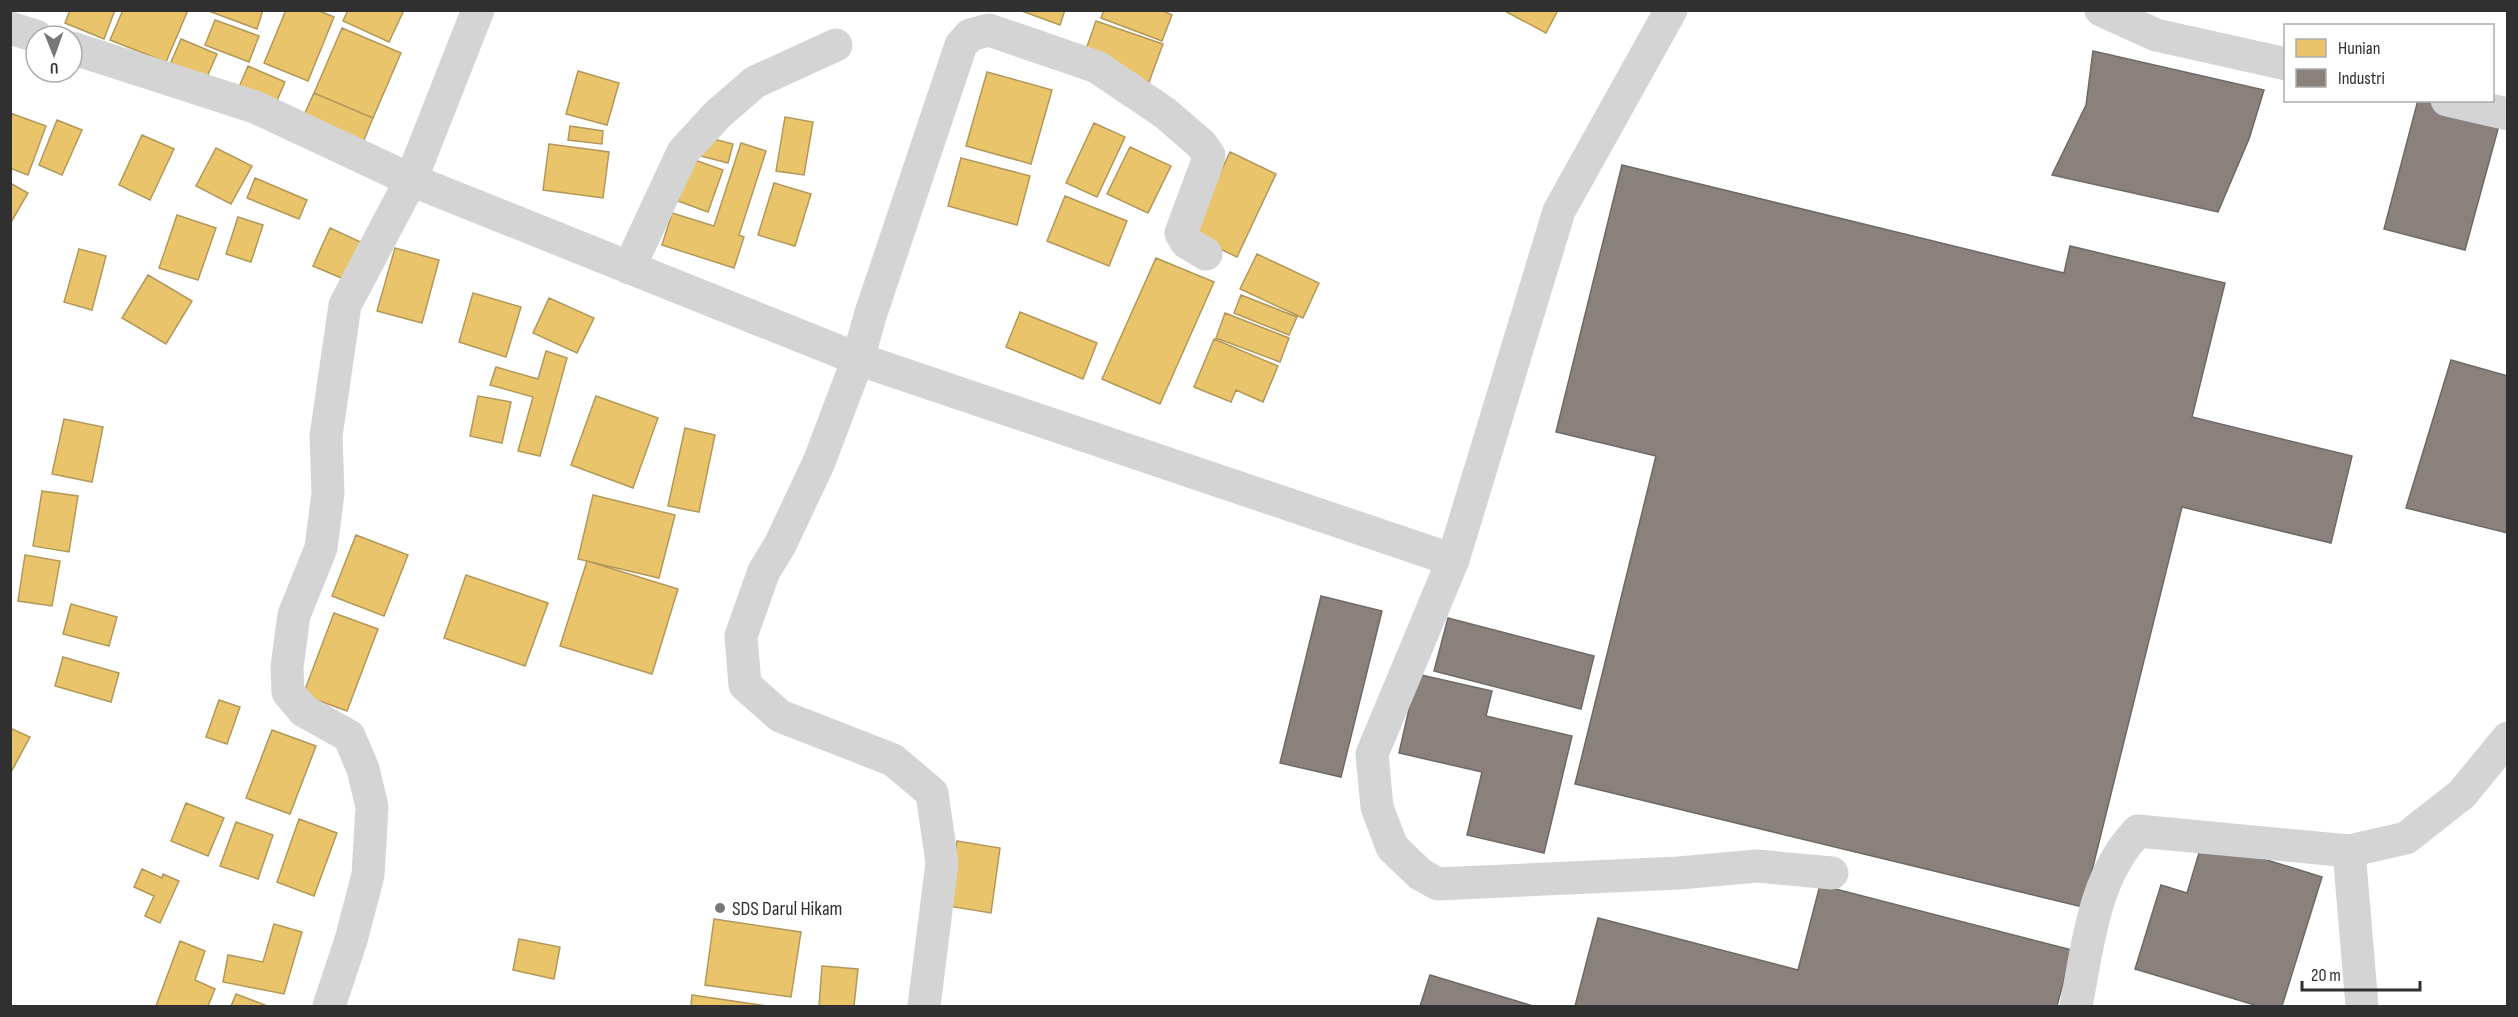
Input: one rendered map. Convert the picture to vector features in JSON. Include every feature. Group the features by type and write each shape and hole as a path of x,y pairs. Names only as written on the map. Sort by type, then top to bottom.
{"street":[{"path":"329,1006 351,940 368,875 372,807 363,769 349,736 304,711 288,692 287,667 294,615 321,548 328,493 326,436 345,304 411,180 478,10"},
{"path":"1671,10 1558,211 1453,560 1372,754 1377,807 1392,847 1420,874 1438,884 1679,873 1756,866 1832,873"},
{"path":"2101,10 2156,35 2284,64"},
{"path":"926,1005 942,863 932,794 893,760 780,716 745,685 741,636 764,571 780,545 819,462 858,359 870,316 961,45 970,34 988,30 1097,67 1165,113 1201,144 1209,155 1208,163 1181,233 1186,242 1206,254"},
{"path":"629,267 683,152 718,114 755,82 836,45"},
{"path":"84,52 255,107 411,180 858,359 1453,560"},
{"path":"2456,102 2508,114"},
{"path":"2076,1006 2099,895 2127,843 2138,831 2349,850 2406,838 2462,794 2508,738"},
{"path":"2349,850 2362,1006"}],"building: Hunian":[{"path":"70,10 115,10 104,39 84,31 84,24 65,23"},
{"path":"123,10 188,10 166,62 110,40"},
{"path":"206,10 263,10 257,29"},
{"path":"286,10 317,10 334,17 308,81 264,63"},
{"path":"348,10 404,10 389,42 343,21"},
{"path":"1019,10 1065,10 1060,25"},
{"path":"1104,10 1161,10 1172,15 1162,41 1101,18"},
{"path":"1503,10 1558,10 1546,33"},
{"path":"215,20 259,36 249,62 205,45"},
{"path":"1096,21 1163,44 1149,82 1083,58"},
{"path":"342,28 401,53 373,118 314,93"},
{"path":"181,39 217,54 204,84 168,69"},
{"path":"248,66 285,82 273,110 236,94"},
{"path":"578,71 619,83 607,125 566,114"},
{"path":"987,72 1052,90 1031,164 966,146"},
{"path":"314,93 373,118 363,142 303,117"},
{"path":"10,113 46,126 28,175 10,168"},
{"path":"785,117 813,122 804,175 776,171"},
{"path":"57,120 82,130 62,175 39,165"},
{"path":"1094,123 1125,137 1097,197 1066,183"},
{"path":"570,126 603,131 602,144 568,140"},
{"path":"142,135 174,149 150,200 119,185"},
{"path":"702,136 733,144 728,163 697,155"},
{"path":"741,143 766,151 739,235 744,237 734,268 662,245 672,213 714,226"},
{"path":"549,144 609,152 603,198 543,190"},
{"path":"1130,147 1171,166 1148,213 1107,194"},
{"path":"216,148 252,166 231,204 196,186"},
{"path":"1230,152 1276,174 1237,257 1191,235"},
{"path":"961,158 1030,176 1017,225 948,206"},
{"path":"692,159 723,170 708,212 678,201"},
{"path":"255,178 307,200 299,219 247,198"},
{"path":"10,183 28,193 10,224"},
{"path":"774,183 811,194 795,246 758,235"},
{"path":"1065,196 1127,221 1109,266 1047,241"},
{"path":"177,215 216,228 198,280 159,268"},
{"path":"238,217 263,225 251,262 226,254"},
{"path":"330,228 363,243 346,280 313,266"},
{"path":"395,248 439,260 422,323 377,311"},
{"path":"79,249 106,256 92,310 64,302"},
{"path":"1257,254 1319,283 1303,318 1240,289"},
{"path":"1156,258 1214,282 1160,404 1102,379"},
{"path":"148,275 192,301 166,344 122,318"},
{"path":"473,293 521,307 506,357 459,342"},
{"path":"1241,295 1297,317 1289,335 1234,313"},
{"path":"549,298 594,318 577,353 533,333"},
{"path":"1020,312 1097,343 1083,379 1006,347"},
{"path":"1225,313 1289,338 1280,362 1216,338"},
{"path":"1214,339 1278,366 1263,402 1236,390 1231,402 1194,387"},
{"path":"546,351 567,358 540,456 518,451 533,397 490,385 496,367 538,379"},
{"path":"478,396 511,402 502,443 470,436"},
{"path":"596,396 658,418 633,488 571,465"},
{"path":"64,419 103,427 92,482 52,474"},
{"path":"685,428 715,435 699,512 668,506"},
{"path":"42,491 78,496 69,552 33,546"},
{"path":"593,495 675,515 659,578 578,559"},
{"path":"356,535 408,555 384,616 332,596"},
{"path":"25,555 60,561 52,606 18,601"},
{"path":"587,561 678,589 652,674 560,646"},
{"path":"466,575 548,603 525,666 444,638"},
{"path":"71,604 117,617 109,646 63,634"},
{"path":"334,613 378,629 347,711 303,695"},
{"path":"63,657 119,673 111,702 55,686"},
{"path":"219,700 240,707 227,744 206,737"},
{"path":"10,728 30,737 10,774"},
{"path":"272,730 316,746 290,814 246,798"},
{"path":"186,803 224,818 208,856 171,841"},
{"path":"299,819 337,833 314,896 277,882"},
{"path":"236,822 273,835 258,879 220,866"},
{"path":"957,841 1000,848 991,913 948,906"},
{"path":"142,869 162,878 163,874 179,881 160,923 145,916 154,896 134,887"},
{"path":"714,919 801,932 791,997 705,985"},
{"path":"274,924 302,932 284,994 223,982 228,955 263,962"},
{"path":"519,939 560,947 554,979 513,970"},
{"path":"180,941 205,951 195,980 215,989 208,1006 156,1006"},
{"path":"822,966 858,969 854,1006 819,1006"},
{"path":"236,994 265,1005 265,1006 231,1006"},
{"path":"692,995 767,1006 691,1006"}],"building: Industri":[{"path":"2093,51 2264,90 2249,139 2218,212 2052,175 2086,105"},
{"path":"2417,102 2442,102 2501,118 2465,250 2384,229"},
{"path":"1622,165 2064,273 2070,246 2225,283 2192,417 2352,456 2331,543 2182,507 2083,907 1575,784 1656,456 1556,432"},
{"path":"2451,360 2508,376 2508,533 2406,508"},
{"path":"1321,596 1382,611 1341,777 1280,763"},
{"path":"1448,618 1594,656 1581,709 1434,671"},
{"path":"1417,674 1492,691 1486,716 1572,736 1544,853 1467,835 1482,772 1399,753"},
{"path":"2203,840 2322,877 2282,1006 2258,1006 2135,969 2161,885 2187,893"},
{"path":"1820,885 2072,950 2057,1006 1575,1006 1598,918 1798,970"},
{"path":"1430,975 1533,1006 1420,1006"}],"place":[{"name":"SDS Darul Hikam","path":"720,908"}]}
